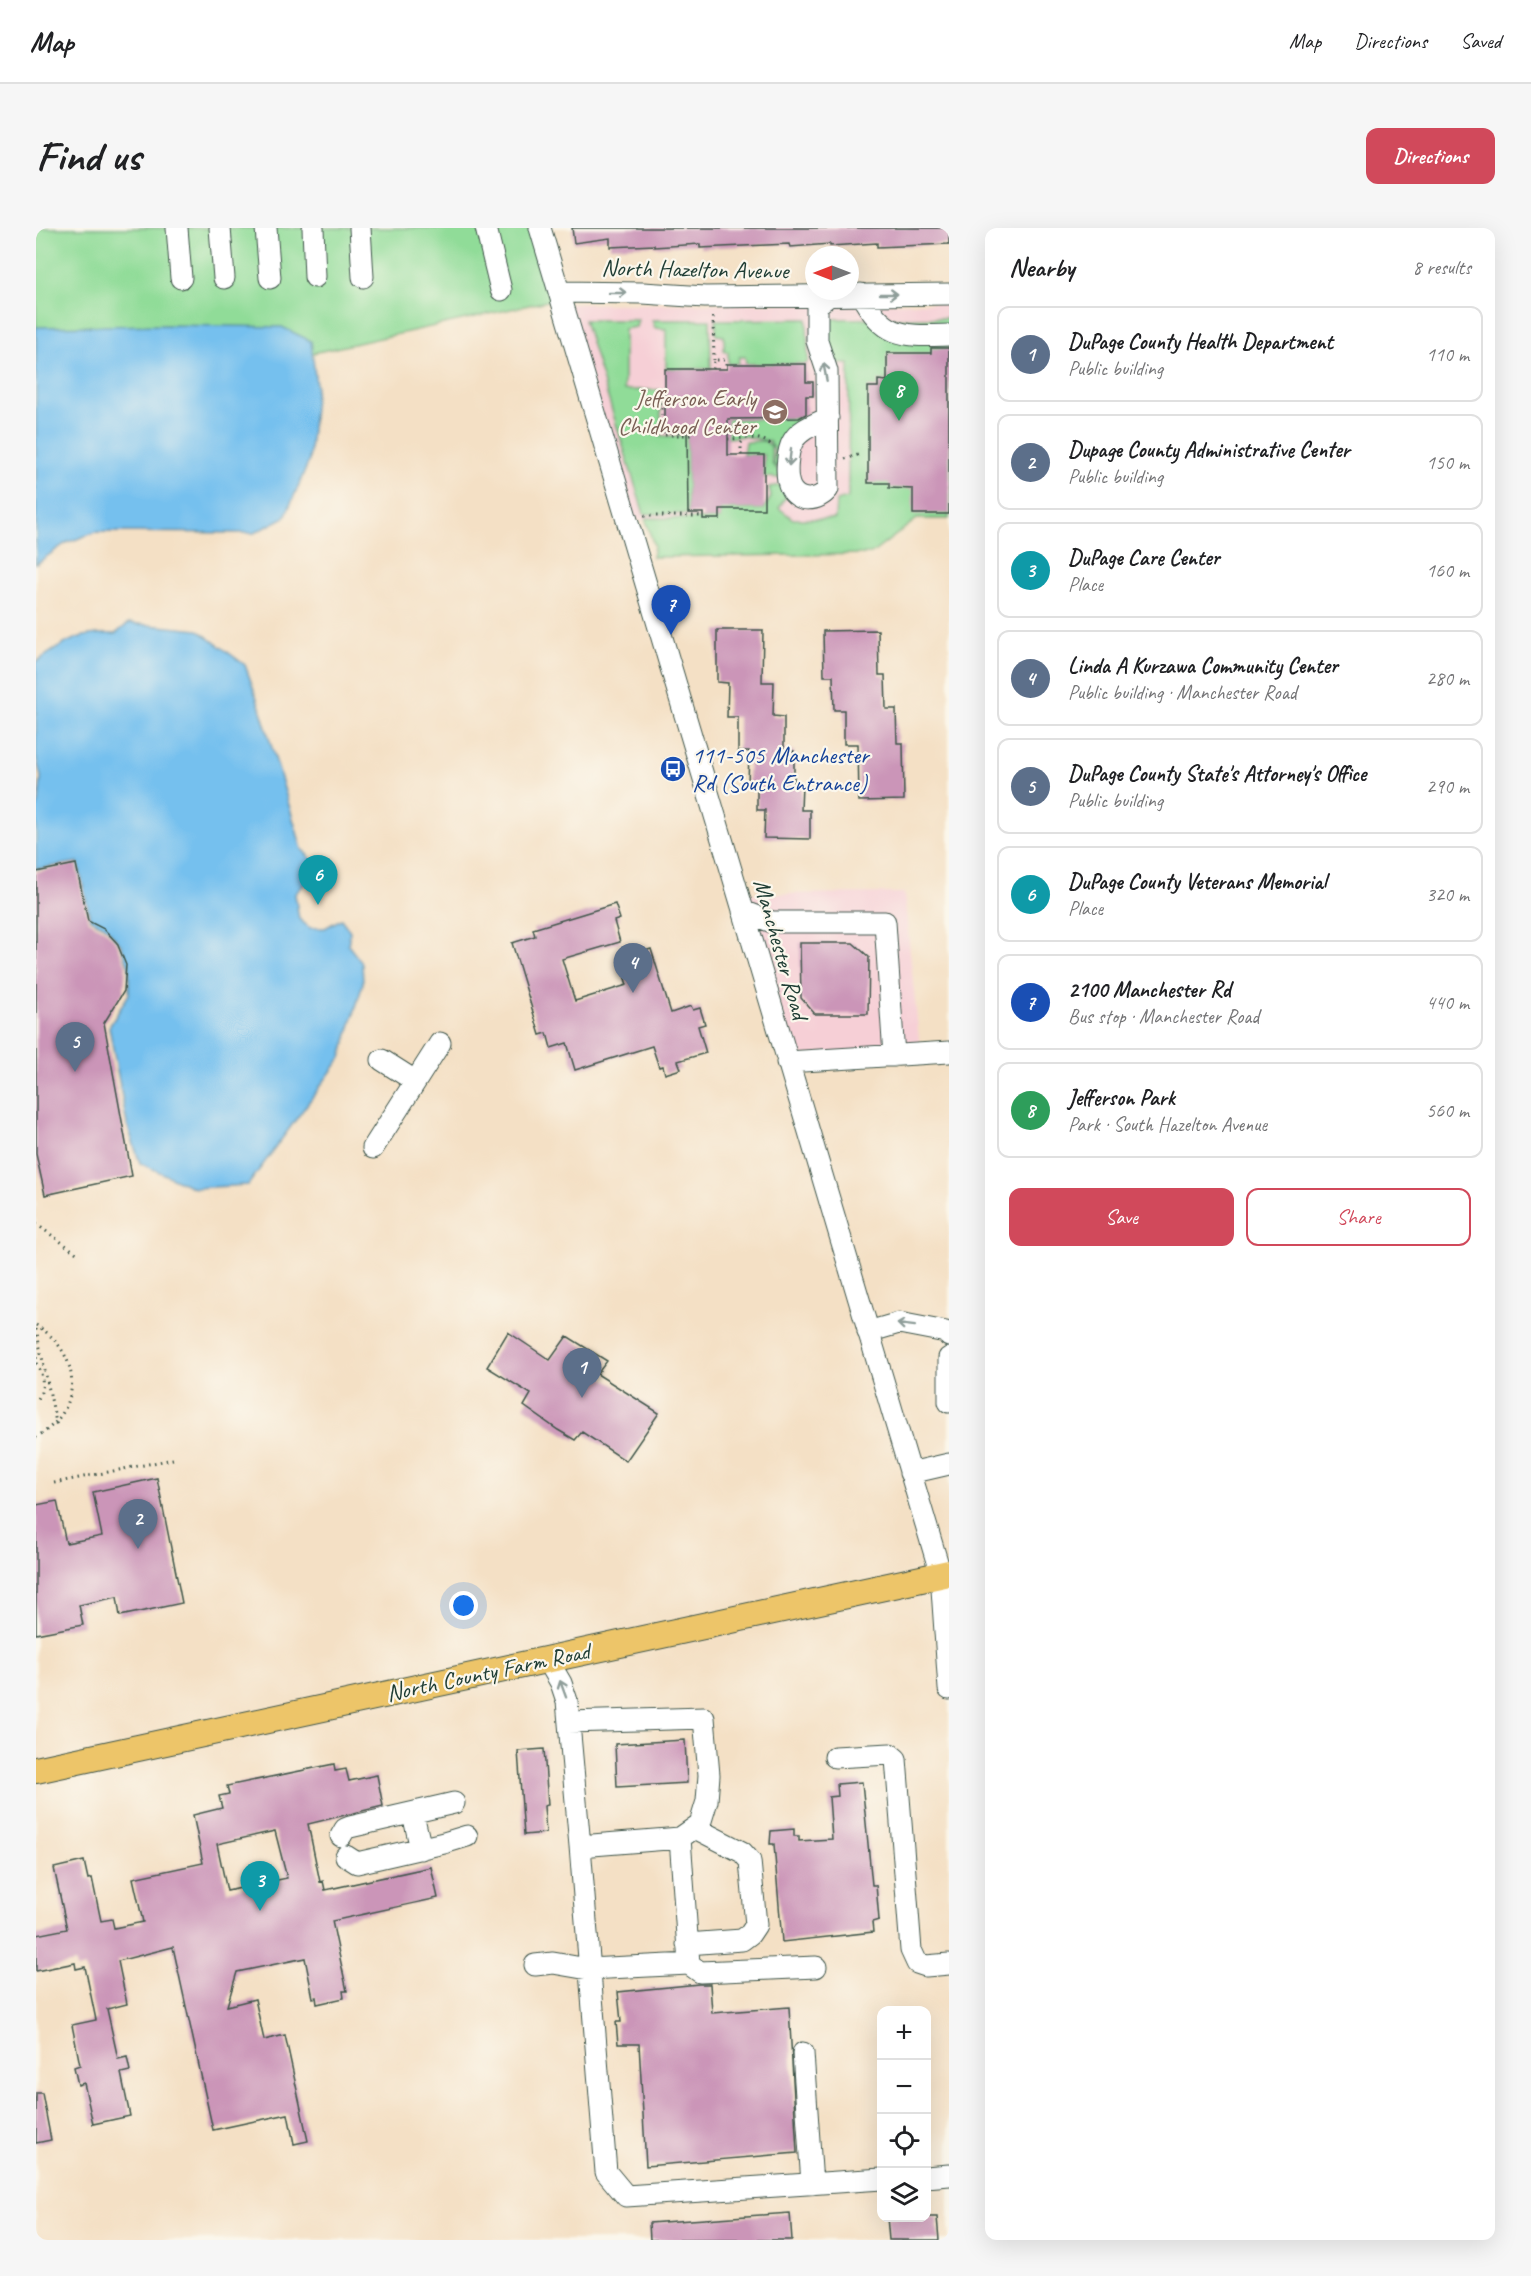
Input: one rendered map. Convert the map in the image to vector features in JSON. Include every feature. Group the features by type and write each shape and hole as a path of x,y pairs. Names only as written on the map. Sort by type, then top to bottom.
{"main road":[{"name":"North County Farm Road","path":"36,1770 945,1574"}],"street":[{"path":"177,228 181,278"},
{"path":"220,228 224,278"},
{"path":"266,228 270,278"},
{"path":"313,228 315,277"},
{"path":"360,228 363,277"},
{"path":"486,228 501,290"},
{"name":"Manchester Road","path":"540,228 910,1473 945,1574 949,1689"},
{"name":"North Hazelton Avenue","path":"559,292 643,293 705,297 805,295"},
{"path":"861,294 867,307 892,332 906,336 949,335"},
{"name":"North Hazelton Avenue","path":"861,294 949,294"},
{"path":"824,300 817,305 816,321 819,352 827,372 828,418"},
{"path":"743,911 772,922 885,922 894,1056"},
{"path":"753,944 772,922"},
{"path":"373,1149 440,1043"},
{"path":"787,1062 949,1052"},
{"path":"382,1060 416,1081"},
{"path":"868,1332 899,1323 947,1334"},
{"path":"949,1358 949,1402"},
{"path":"910,1473 949,1464"},
{"path":"547,1659 561,1683 567,1701 606,2172 626,2196 877,2179"},
{"path":"569,1722 704,1718 709,1775 707,1801 700,1824 688,1833"},
{"path":"835,1757 890,1754 896,1760 911,1950 917,1963 926,1966 949,1964"},
{"path":"454,1803 350,1827 345,1829 343,1846 357,1863 467,1836"},
{"path":"413,1814 421,1849"},
{"path":"688,1833 688,1954 700,1972 816,1967"},
{"path":"535,1965 553,1963 588,1969 688,1954 742,1940 750,1934 756,1924 750,1861 742,1852 688,1833 580,1846"},
{"path":"803,2053 812,2184"},
{"path":"931,2177 949,2175"}],"path":[{"path":"713,317 713,369"},
{"path":"714,360 726,360 726,369"},
{"path":"662,390 662,435 695,435"},
{"path":"728,440 740,441 743,437 766,440 771,444 773,451"},
{"path":"740,441 741,455"},
{"path":"845,459 861,454"},
{"path":"642,516 703,516"},
{"path":"36,1224 78,1254"},
{"path":"36,1327 44,1375 57,1427"},
{"path":"36,1327 54,1338 62,1347 71,1369 71,1393 67,1405 56,1422 36,1437"},
{"path":"36,1358 41,1353"},
{"path":"36,1363 44,1375 36,1402"},
{"path":"40,1394 50,1396"},
{"path":"54,1483 173,1459"}],"shaded area":[{"name":"Jefferson Early Childhood Center","path":"949,303 949,519 632,520 568,304"},
{"path":"904,893 920,1049 793,1056 747,894"}],"green space":[{"path":"36,228 530,228 552,300 313,353 36,370"},
{"path":"949,318 949,519 917,519 871,554 652,557 654,546 645,518 719,519 720,509 764,509 771,497 769,487 780,485 787,495 779,508 793,519 835,519 836,501 848,498 849,364 840,364 830,358 821,319"},
{"path":"807,319 808,360 806,364 746,364 745,357 739,357 738,364 728,364 728,352 724,351 724,336 716,335 716,320"},
{"path":"584,320 638,320 636,327 624,329 624,390 661,390 661,436 687,436 688,514 644,514"},
{"path":"652,320 710,320 711,369 666,369 666,329 655,328"},
{"path":"805,418 781,468 774,465 774,449 769,441 743,436 728,438 718,419"},
{"path":"764,441 771,446 772,464 778,470 781,478 764,477 764,455 743,455 745,442"}],"water":[{"path":"164,325 282,327 311,341 316,385 309,461 285,517 254,533 96,532 66,543 36,564 36,327"},
{"path":"129,623 198,630 245,665 259,704 302,849 330,879 310,881 295,894 299,919 310,928 325,928 341,919 350,931 348,945 362,963 363,983 341,1058 248,1185 194,1188 140,1163 127,1124 109,1027 129,994 129,967 121,945 105,926 90,919 78,862 36,869 36,809 39,803 41,777 36,756 36,662 73,640 91,635 115,634"}],"building":[{"path":"572,228 949,228 949,244 877,247 877,243 790,247 789,244 700,248 700,244 610,247 610,238 574,243"},
{"path":"931,348 949,348 949,514 913,514 913,489 889,488 889,483 868,483 868,387 878,387 878,380 887,381 887,353 931,353"},
{"name":"Jefferson Early Childhood Center","path":"727,364 806,364 806,382 813,382 813,396 806,396 806,414 799,418 728,419 728,455 764,455 764,509 720,509 720,519 703,519 703,513 688,513 687,432 665,432 665,369 727,369"},
{"path":"717,630 763,630 762,682 774,682 773,716 784,717 784,751 794,751 794,785 802,785 801,810 810,810 810,839 764,838 765,810 757,810 757,786 748,785 749,751 738,751 738,717 727,717 728,683 717,682"},
{"path":"878,630 879,675 885,675 886,709 896,709 897,743 903,743 904,800 859,801 858,744 844,744 844,710 834,710 833,676 824,676 823,631"},
{"path":"76,864 88,921 104,929 117,943 126,965 124,991 104,1023 132,1176 45,1195 36,1154 36,872"},
{"path":"615,904 620,919 614,921 620,942 562,959 575,1001 627,985 619,959 651,949 671,1013 691,1006 693,1010 700,1008 705,1024 698,1026 706,1053 678,1061 681,1069 665,1074 663,1066 659,1067 652,1046 575,1070 567,1043 551,1048 547,1033 540,1035 512,943 535,936 533,929"},
{"path":"800,943 853,943 869,957 868,1014 815,1014 801,998"},
{"path":"508,1332 550,1360 567,1336 607,1361 597,1374 659,1413 626,1461 582,1432 575,1440 558,1430 524,1406 531,1394 487,1367"},
{"path":"157,1478 182,1603 120,1616 117,1597 79,1605 83,1625 36,1634 36,1505 57,1501 66,1543 102,1536 93,1492"},
{"path":"685,1740 687,1783 617,1787 615,1744"},
{"path":"544,1749 548,1805 544,1806 546,1833 524,1835 518,1751"},
{"path":"334,1764 335,1771 346,1769 349,1781 377,1775 383,1806 308,1824 320,1882 323,1881 325,1890 431,1867 438,1898 332,1921 347,1991 343,1991 344,1998 317,2004 316,1997 313,1998 305,1958 237,1972 227,2006 255,1999 264,2040 285,2035 308,2141 294,2144 288,2114 213,2130 173,1947 118,1961 127,2004 107,2009 118,2059 127,2057 130,2071 121,2073 130,2116 93,2124 84,2083 78,2085 74,2067 80,2065 72,2025 96,2020 85,1967 76,1969 75,1963 36,1971 36,1935 67,1929 54,1868 84,1861 88,1879 92,1878 101,1921 112,1919 114,1928 143,1922 133,1878 203,1863 193,1815 222,1808 219,1796 229,1794 227,1786","holes":["275,1831 287,1878 227,1891 217,1844"]},
{"path":"862,1782 872,1885 876,1885 879,1920 872,1922 873,1932 782,1942 774,1844 770,1844 771,1831 794,1829 794,1836 799,1836 799,1841 832,1839 829,1797 838,1796 837,1784"},
{"path":"710,1984 712,2013 789,2007 797,2153 646,2166 639,2044 618,2044 616,2022 621,2022 618,1992"},
{"path":"36,2093 42,2093 51,2140 36,2143"},
{"path":"790,2213 792,2240 650,2240 649,2223"},
{"path":"931,2217 937,2217 939,2240 889,2240 887,2222 931,2222"}],"place":[{"name":"Jefferson Early Childhood Center","path":"775,412"},
{"name":"Jefferson Park","path":"899,421"},
{"name":"2100 Manchester Rd","path":"671,635"},
{"name":"111-505 Manchester Rd (South Entrance)","path":"673,769"},
{"name":"DuPage County Veterans Memorial","path":"318,905"},
{"name":"Linda A Kurzawa Community Center","path":"633,993"},
{"name":"DuPage County State's Attorney's Office","path":"75,1072"},
{"name":"DuPage County Health Department","path":"582,1398"},
{"name":"Dupage County Administrative Center","path":"138,1549"},
{"name":"DuPage Care Center","path":"260,1911"}]}
